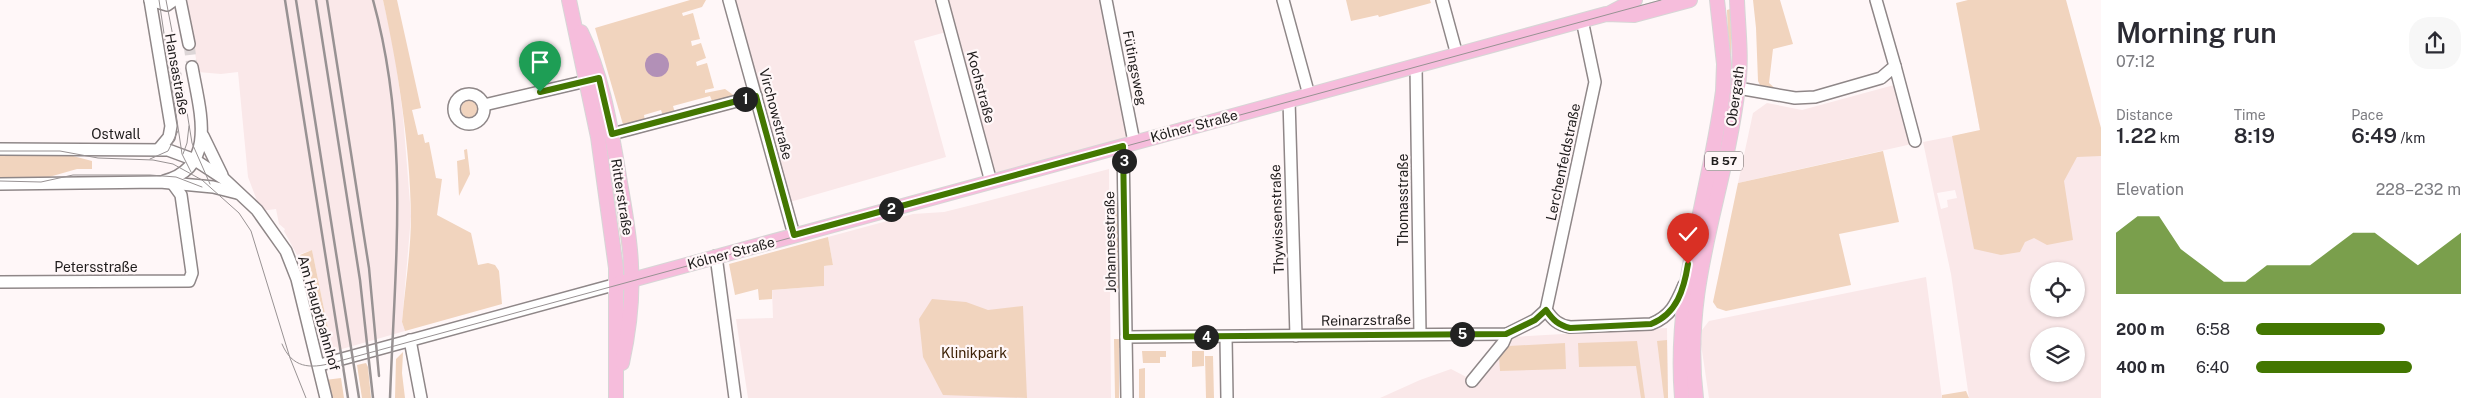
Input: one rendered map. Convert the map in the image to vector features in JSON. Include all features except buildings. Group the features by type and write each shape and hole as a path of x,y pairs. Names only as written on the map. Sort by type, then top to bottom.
{"main road":[{"name":"Kölner Straße","path":"617,284 1610,13 1635,0"},
{"name":"Kölner Straße","path":"1610,13 1634,15 1690,0"},
{"name":"Obergath","path":"1682,398 1680,337 1686,280 1718,127 1723,91 1724,64 1717,0"},
{"name":"Obergath","path":"1696,398 1692,361 1693,320 1697,287 1738,88 1740,41 1737,0"},
{"name":"Ritterstraße","path":"570,2 592,80 612,134 630,254 632,280 628,328 616,397"},
{"name":"Ritterstraße","path":"592,80 617,284 616,397"}],"street":[{"path":"150,0 167,5 174,0"},
{"name":"Hansastraße","path":"150,0 171,126 169,137 159,149"},
{"name":"Hansastraße","path":"180,0 189,44"},
{"name":"Virchowstraße","path":"729,0 794,235"},
{"name":"Kochstraße","path":"942,0 991,182"},
{"name":"Fütingsweg","path":"1106,0 1129,144"},
{"path":"1283,0 1309,95"},
{"path":"1442,0 1456,54"},
{"path":"1876,0 1915,141"},
{"name":"Lerchenfeldstraße","path":"1546,310 1595,82 1582,20"},
{"name":"Thomasstraße","path":"1416,66 1420,334"},
{"path":"1738,88 1795,98 1814,98 1881,78 1895,66"},
{"name":"Hansastraße","path":"192,67 202,127 201,143 196,160"},
{"path":"484,105 592,80"},
{"path":"612,134 756,96"},
{"name":"Thywissenstraße","path":"1289,100 1296,336"},
{"path":"0,184 221,183 207,148 202,127"},
{"name":"Johannesstraße","path":"1127,398 1129,144"},
{"name":"Ostwall","path":"0,149 159,149 174,151 196,160 221,183"},
{"path":"160,182 181,174 196,160"},
{"name":"Am Hauptbahnhof","path":"221,183 239,193 266,221 286,251 297,278 320,365 326,398"},
{"name":"Petersstraße","path":"0,282 182,282 190,280 192,273 182,199 173,184"},
{"path":"716,256 734,398"},
{"path":"1546,310 1553,320 1560,325 1570,328 1651,324 1663,320 1671,312 1686,280"},
{"name":"Kölner Straße","path":"320,365 617,284"},
{"name":"Reinarzstraße","path":"1126,337 1506,334 1535,320 1546,310"},
{"path":"1472,381 1503,343 1506,334"},
{"path":"1226,337 1227,398"},
{"path":"410,340 421,398"}],"shaded area":[{"path":"187,0 383,0 394,48 403,116 411,216 402,322 405,331 335,351 331,343 312,250 297,255 284,231 285,229 279,224 276,209 261,211 248,177 238,72 221,74 198,72"},
{"path":"726,0 1102,0 1128,139 985,177 946,32 914,41 946,157 783,204"},
{"path":"657,53 666,56 669,65 666,74 657,77 648,74 645,65 648,56"},
{"path":"1894,85 1912,144 1738,183 1753,113 1767,103 1802,110"},
{"path":"1975,102 2101,128 2101,398 1969,398 1951,274 1923,142 1980,131","holes":["1955,190 1957,198 1947,200 1948,207 1941,209 1937,193"]},
{"path":"1109,169 1111,398 748,398 736,319 773,318 772,290 824,286 824,266 833,265 828,237 913,214 944,212"},
{"path":"1926,277 1942,398 1709,398 1701,344 1702,330 1709,321"},
{"path":"1667,328 1668,398 1380,398 1420,380 1451,369 1476,382 1513,337"}],"green space":[{"path":"383,0 397,0 421,108 412,110 418,135 423,134 425,143 429,142 436,178 442,179 437,215 471,233 478,265 488,263 495,265 499,271 502,304 405,331 402,322 410,242 410,189 402,107 394,53"},
{"path":"690,0 706,0 702,7 682,13 683,16 693,13 700,39 691,41 692,46 701,43 706,58 696,62 697,66 707,63 714,88 705,90 705,93 725,89 736,97 713,103 710,96 673,106 675,113 663,116 661,110 644,115 645,121 624,128 595,28"},
{"path":"1346,0 1430,0 1431,3 1379,17 1378,15 1351,21"},
{"path":"1753,0 1780,0 1793,44 1773,49 1769,83 1777,90 1760,85 1758,81"},
{"path":"1968,0 2066,0 2101,128 2101,156 2077,157 2064,181 2073,240 2047,245 2034,238 2025,242 2020,252 2001,255 1974,249 1952,136 1980,130 1956,3"},
{"path":"1730,9 1730,79 1726,113 1714,180 1690,281 1729,64 1727,10"},
{"path":"470,100 476,103 479,109 476,115 470,118 464,115 461,109 464,103"},
{"path":"599,106 618,197 627,262 624,263 615,198 595,107"},
{"path":"467,149 470,174 459,196 457,161 465,159 464,150"},
{"path":"1883,151 1899,222 1839,234 1851,285 1726,311 1717,308 1713,302 1738,183"},
{"path":"0,153 69,155 92,161 92,169 77,169 42,179 0,179"},
{"path":"1113,203 1118,203 1120,287 1114,291"},
{"path":"828,237 833,265 824,266 824,286 772,290 772,299 759,300 758,289 735,295 729,264"},
{"path":"312,250 331,343 326,341 306,257 301,258 300,255"},
{"name":"Klinikpark","path":"932,299 966,302 988,310 1023,306 1027,398 943,395 923,357 919,319"},
{"path":"1114,339 1122,339 1122,347 1119,348 1119,398 1115,398"},
{"path":"1667,340 1668,398 1664,398 1657,341"},
{"path":"1637,341 1645,398 1641,398 1636,366 1579,367 1578,343"},
{"path":"1565,343 1566,369 1500,371 1499,357 1509,346"},
{"path":"1142,351 1166,351 1166,357 1160,357 1160,363 1143,363"},
{"path":"1192,351 1204,351 1204,366 1192,367"},
{"path":"403,352 402,373 405,398 395,398 396,359"},
{"path":"1205,356 1213,356 1214,398 1206,398"},
{"path":"366,363 371,398 362,398 357,365"},
{"path":"1145,368 1145,398 1139,398 1139,369"},
{"path":"341,378 344,398 329,398 325,380"},
{"path":"1966,391 1969,398 1942,398 1942,395"}],"tunnel":[{"path":"189,44 192,67"}],"tram line":[{"path":"159,0 182,154 191,172"},
{"path":"166,0 176,52"},
{"path":"282,344 286,352 296,362 309,366 324,365 1661,0"},
{"path":"180,69 192,143 210,184"},
{"path":"183,154 187,143 189,126"},
{"path":"150,159 168,151 178,131"},
{"path":"0,151 60,151 98,158 153,160 173,164 202,180 239,213 251,231 290,358 306,398"},
{"path":"0,181 41,182 73,175 150,175 176,177 202,187"}],"railway":[{"path":"285,0 348,398"},
{"path":"296,0 359,398"},
{"path":"316,0 360,280 373,398"},
{"path":"327,0 369,268 379,376"},
{"path":"373,0 385,50 396,149 397,248 390,398"}],"route":[{"path":"540,92 599,78 612,134 756,96 794,235 1123,146 1126,337 1506,334 1519,330 1546,310 1553,320 1560,325 1570,328 1651,324 1663,320 1676,304 1686,280 1688,264"}]}
